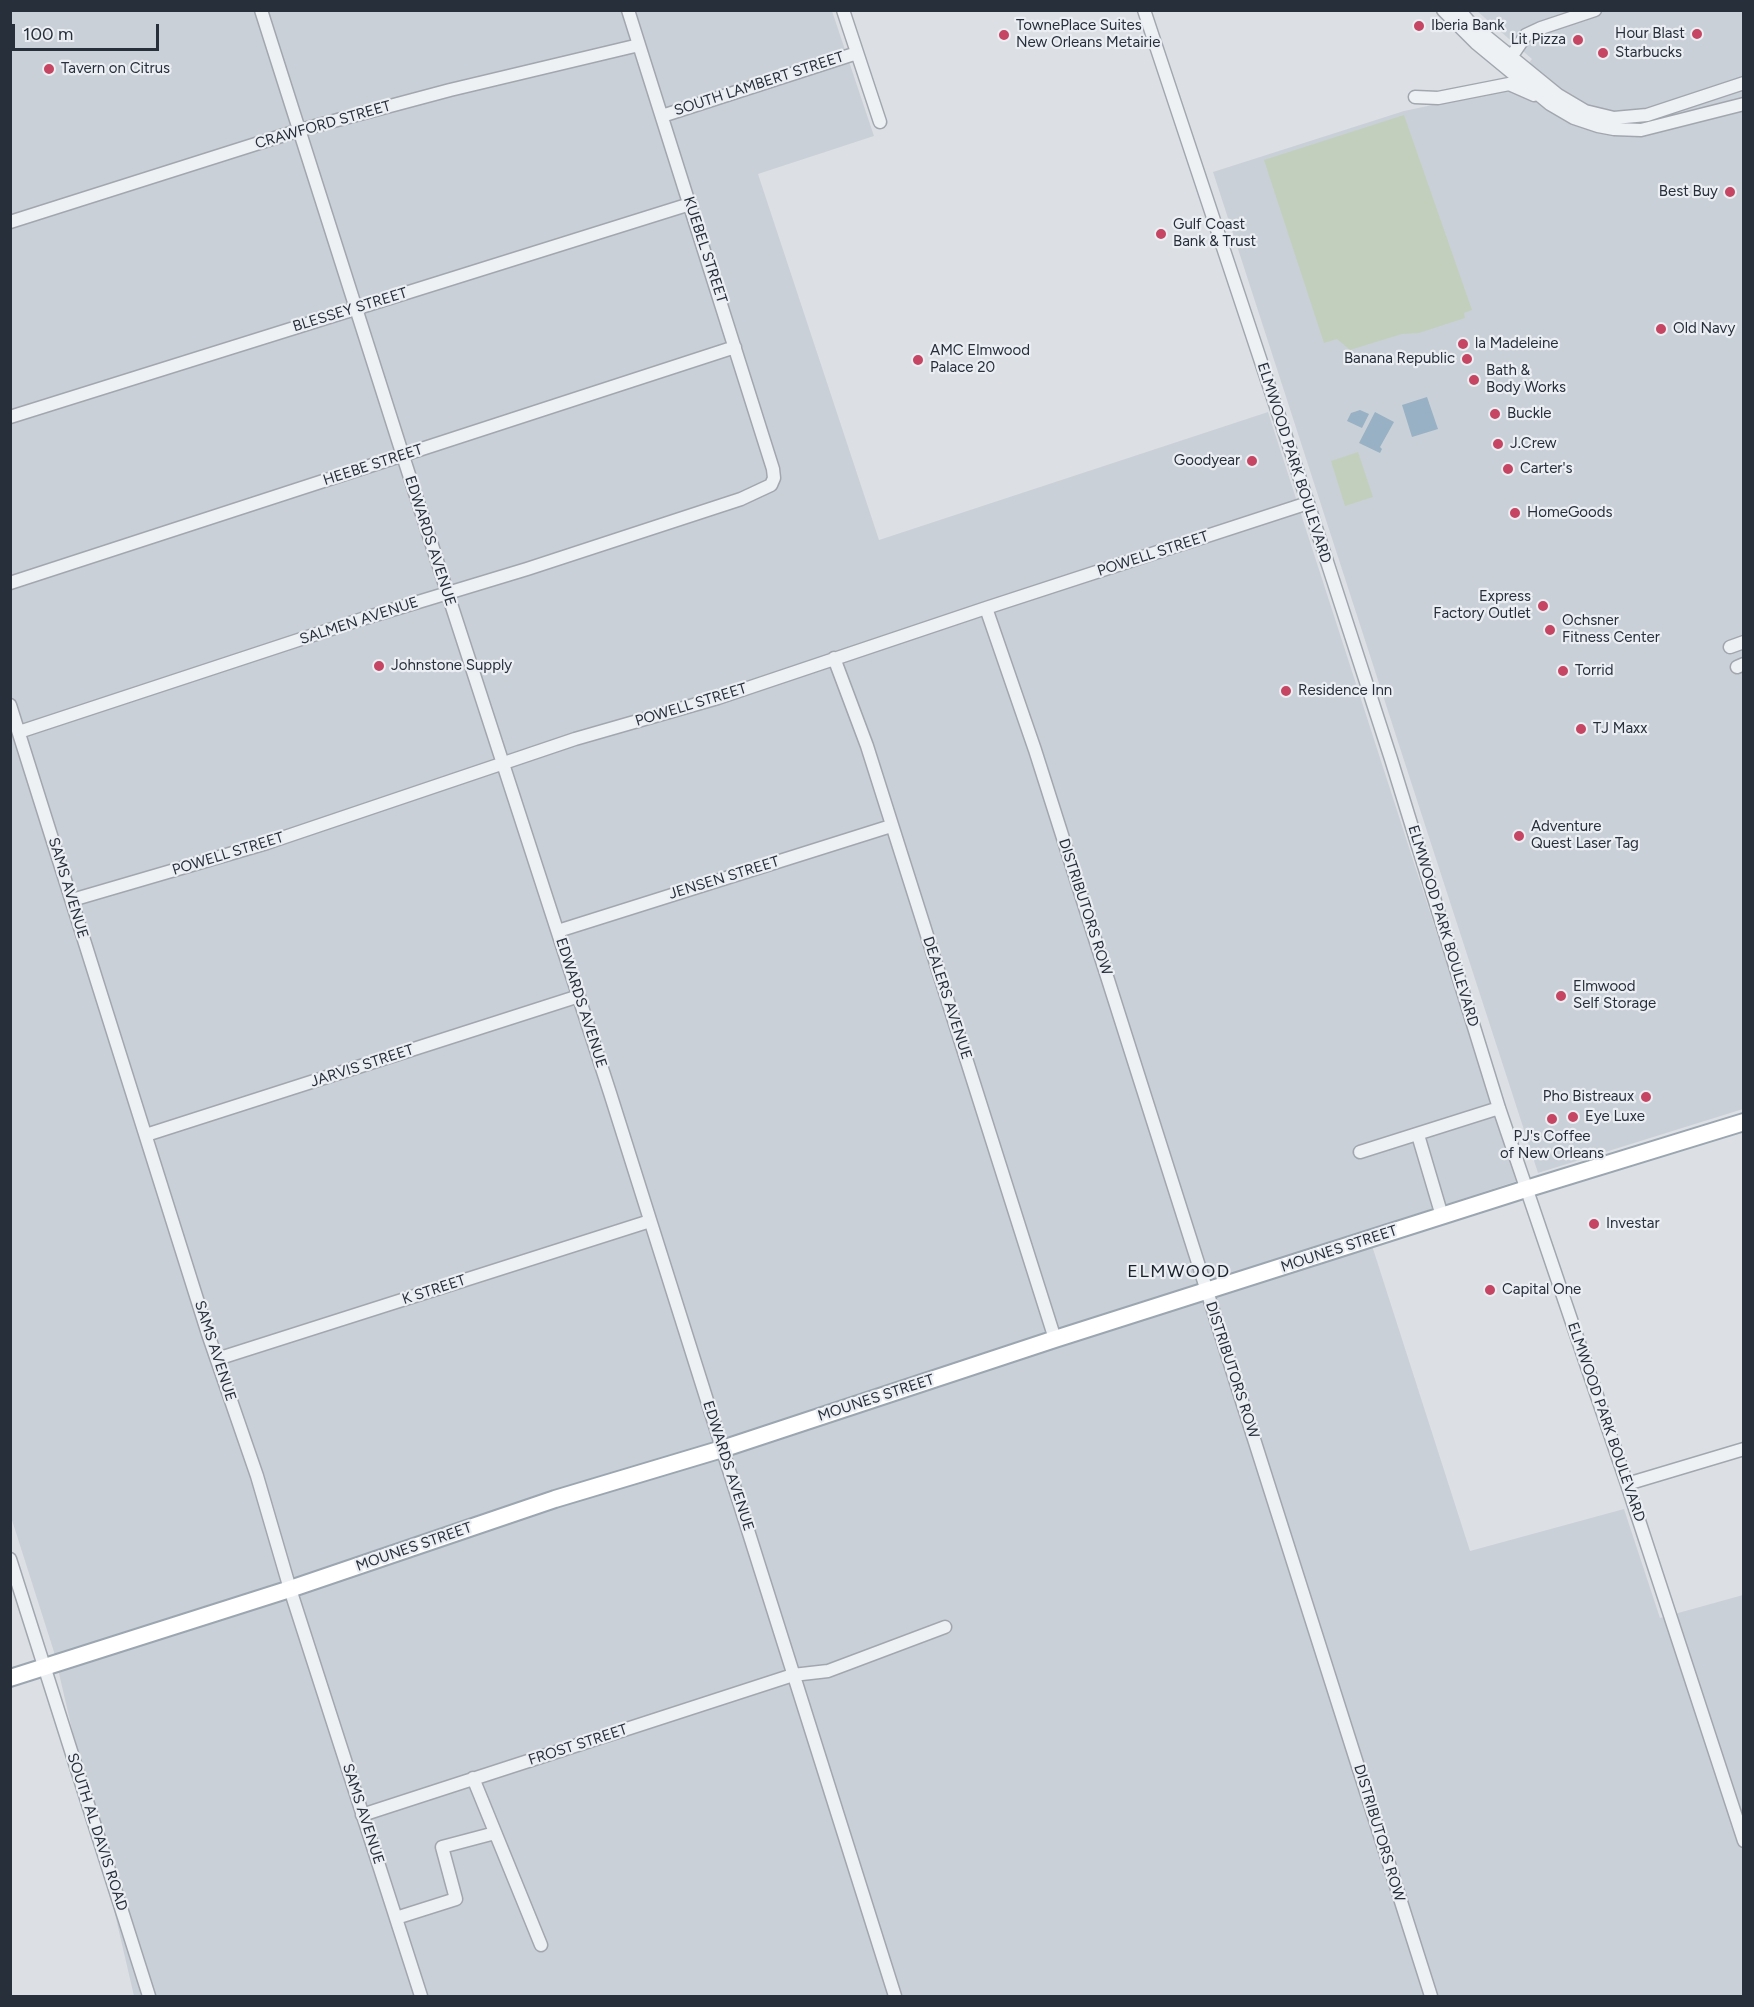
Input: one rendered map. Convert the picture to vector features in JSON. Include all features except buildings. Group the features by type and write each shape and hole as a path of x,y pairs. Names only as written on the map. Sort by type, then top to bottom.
{"main road":[{"name":"MOUNES STREET","path":"10,1678 290,1589 555,1499 722,1449 1207,1291 1743,1122"}],"street":[{"name":"EDWARDS AVENUE","path":"261,10 579,996 895,1996"},
{"name":"KUEBEL STREET","path":"628,10 773,469 774,478 771,486 766,487"},
{"path":"843,10 880,122"},
{"name":"ELMWOOD PARK BOULEVARD","path":"1144,10 1391,759 1499,1108 1627,1484 1743,1841"},
{"path":"1443,10 1472,39 1545,100"},
{"path":"1459,10 1558,95 1585,111 1614,118 1661,112 1743,83"},
{"path":"1511,57 1526,35 1595,10"},
{"name":"CRAWFORD STREET","path":"10,222 300,130 450,90 639,45"},
{"name":"SOUTH LAMBERT STREET","path":"662,116 857,53"},
{"path":"1415,97 1438,98 1509,84 1545,100 1574,118 1598,126 1641,130 1743,104"},
{"name":"BLESSEY STREET","path":"10,417 690,204"},
{"name":"HEEBE STREET","path":"10,583 735,348"},
{"name":"SALMEN AVENUE","path":"19,732 718,506 766,487"},
{"name":"POWELL STREET","path":"72,900 267,843 575,739 718,698 1308,503"},
{"name":"DISTRIBUTORS ROW","path":"986,608 1035,750 1431,1996"},
{"path":"1730,647 1743,642"},
{"name":"DEALERS AVENUE","path":"834,658 867,746 1055,1340"},
{"name":"SAMS AVENUE","path":"10,705 217,1359 257,1476 290,1589 422,1996"},
{"name":"JENSEN STREET","path":"558,931 891,826"},
{"name":"JARVIS STREET","path":"146,1135 579,996"},
{"path":"1360,1152 1499,1108"},
{"path":"1418,1135 1442,1216"},
{"name":"K STREET","path":"217,1359 650,1221"},
{"path":"1627,1484 1743,1449"},
{"name":"SOUTH AL DAVIS ROAD","path":"10,1559 150,1996"},
{"name":"FROST STREET","path":"363,1815 794,1675 828,1671 945,1627"},
{"path":"474,1778 541,1945"},
{"path":"396,1918 456,1899 442,1847 495,1833"}],"shaded area":[{"path":"10,11 832,11 874,136 758,174 879,540 1268,412 1517,1181 1367,1230 1470,1551 1624,1509 1660,1618 1743,1595 1743,1996 134,1996 54,1652 11,1517"},
{"path":"1477,11 1743,11 1743,1109 1538,1173 1213,172 1404,111 1508,89 1532,59"}],"green space":[{"path":"1404,115 1472,310 1464,313 1465,318 1419,333 1402,334 1350,350 1337,339 1324,343 1264,160"},
{"path":"1358,452 1373,497 1345,506 1331,461"}],"water":[{"path":"1427,397 1438,429 1412,437 1402,405"},
{"path":"1360,410 1369,414 1362,428 1347,421 1351,413"},
{"path":"1375,412 1394,422 1380,447 1382,449 1380,453 1359,443"}],"place":[{"name":"Iberia Bank","path":"1419,26"},
{"name":"Hour Blast","path":"1697,34"},
{"name":"TownePlace Suites New Orleans Metairie","path":"1004,35"},
{"name":"Lit Pizza","path":"1578,40"},
{"name":"Starbucks","path":"1603,53"},
{"name":"Tavern on Citrus","path":"49,69"},
{"name":"Best Buy","path":"1730,192"},
{"name":"Gulf Coast Bank & Trust","path":"1161,234"},
{"name":"Old Navy","path":"1661,329"},
{"name":"la Madeleine","path":"1463,344"},
{"name":"Banana Republic","path":"1467,359"},
{"name":"AMC Elmwood Palace 20","path":"918,360"},
{"name":"Bath & Body Works","path":"1474,380"},
{"name":"Buckle","path":"1495,414"},
{"name":"J.Crew","path":"1498,444"},
{"name":"Goodyear","path":"1252,461"},
{"name":"Carter's","path":"1508,469"},
{"name":"HomeGoods","path":"1515,513"},
{"name":"Express Factory Outlet","path":"1543,606"},
{"name":"Ochsner Fitness Center","path":"1550,630"},
{"name":"Johnstone Supply","path":"379,666"},
{"name":"Torrid","path":"1563,671"},
{"name":"Residence Inn","path":"1286,691"},
{"name":"TJ Maxx","path":"1581,729"},
{"name":"Adventure Quest Laser Tag","path":"1519,836"},
{"name":"Elmwood Self Storage","path":"1561,996"},
{"name":"Pho Bistreaux","path":"1646,1097"},
{"name":"Eye Luxe","path":"1573,1117"},
{"name":"PJ's Coffee of New Orleans","path":"1552,1119"},
{"name":"Investar","path":"1594,1224"},
{"name":"Capital One","path":"1490,1290"}],"district":[{"name":"ELMWOOD","path":"1179,1272"}]}
